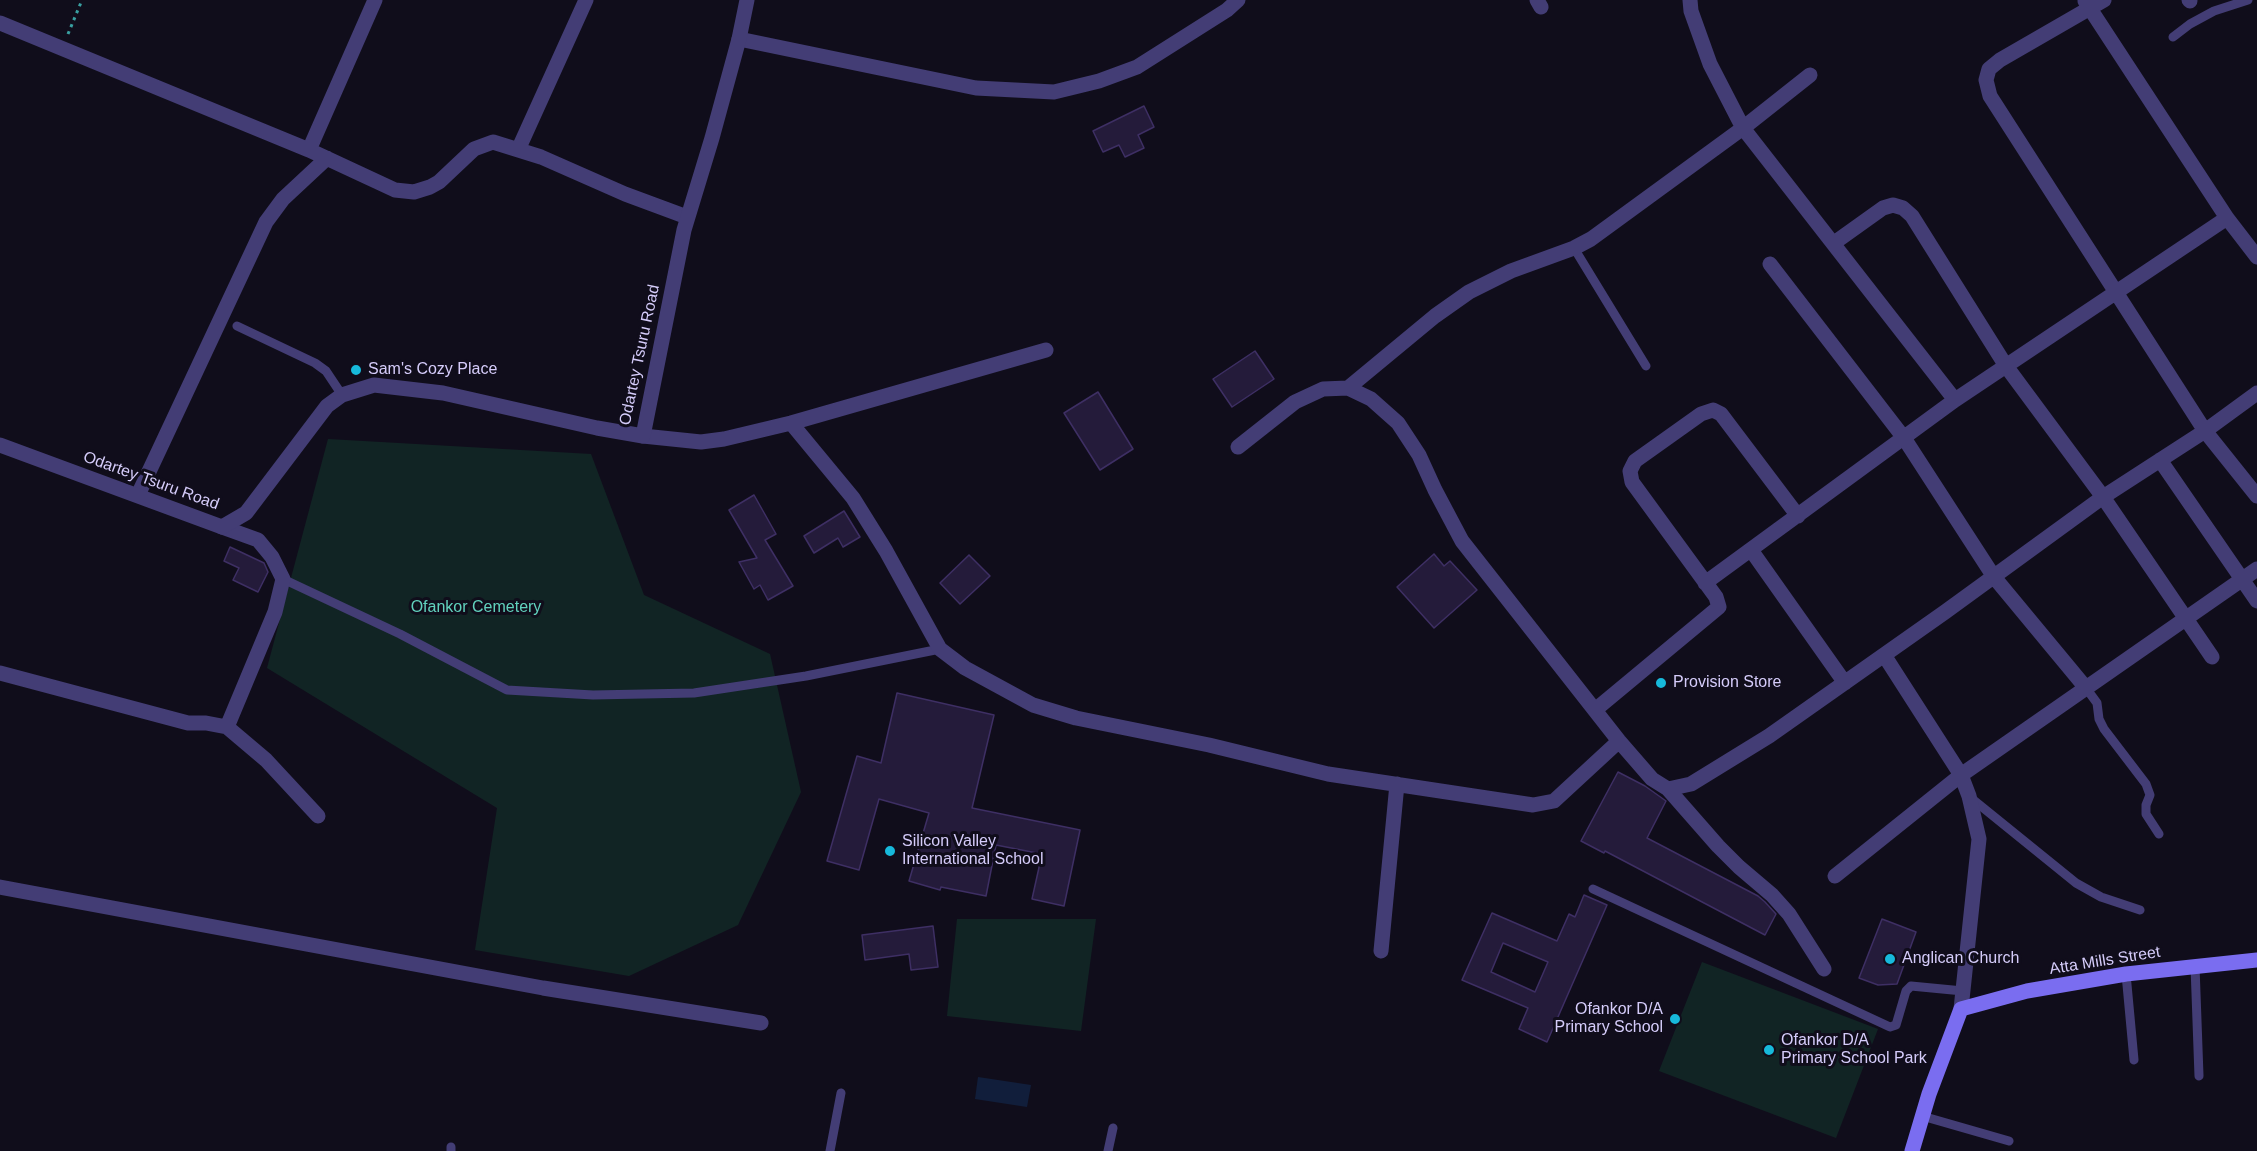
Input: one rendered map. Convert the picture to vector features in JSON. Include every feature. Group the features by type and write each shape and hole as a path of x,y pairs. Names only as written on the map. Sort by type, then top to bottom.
{"main road":[{"name":"Atta Mills Street","path":"1961,1009 2027,991 2126,974 2257,960"},
{"path":"1912,1151 1929,1094 1961,1009"}],"street":[{"path":"309,150 375,0"},
{"path":"518,150 586,0"},
{"name":"Odartey Tsuru Road","path":"0,445 222,527 246,513 327,406 342,395 374,385 443,393 597,428 643,436 687,218 712,138 739,39 747,0"},
{"path":"739,39 976,87 1054,92 1099,81 1137,67 1227,10 1238,0"},
{"path":"1690,0 1691,12 1710,63 1743,128 1955,400"},
{"path":"2104,0 2087,4 1989,69 1986,80 1990,96 2205,431 2257,496"},
{"path":"2087,4 2226,218 2257,257"},
{"path":"0,23 309,150 395,190 414,192 439,182 474,149 493,142 541,157 687,218"},
{"path":"1348,388 1435,316 1469,292 1511,271 1574,248 1605,229 1743,128 1810,75"},
{"path":"138,495 266,222 283,199 327,158"},
{"path":"1834,243 1883,208 1893,205 1903,208 1912,216 2006,366 2103,497 2212,657"},
{"path":"1705,583 1955,400 2226,218"},
{"path":"1770,264 1904,438 1994,577 2085,688"},
{"path":"643,436 701,442 724,439 791,423 1046,350"},
{"path":"1238,447 1295,402 1323,389 1348,388 1371,399 1398,423 1419,455 1462,541 1619,741 1652,778 1668,789 1725,853 1772,895 1789,914 1824,969"},
{"path":"1668,789 1691,784 1769,736 2103,497 2205,431 2257,393"},
{"path":"1595,710 1719,607 1716,597 1632,482 1630,471 1635,460 1701,414 1713,410 1721,414 1798,516"},
{"path":"791,423 853,498 886,551 939,649 965,668 1033,705 1076,718 1209,745 1328,774 1533,805 1554,801 1619,741"},
{"path":"2160,460 2257,601"},
{"path":"222,527 258,540 272,557 283,579 275,612 227,727"},
{"path":"1751,550 1845,683"},
{"path":"1835,876 1961,775 2257,569"},
{"path":"1884,655 1961,775 1969,796 1979,839 1961,1009"},
{"path":"0,673 188,723 206,723 227,727 266,760 318,816"},
{"path":"1381,951 1397,784"},
{"path":"0,887 543,988 761,1023"}],"lane":[{"path":"2173,37 2190,24 2214,11 2248,0"},
{"path":"1574,248 1646,366"},
{"path":"237,326 315,363 326,371 342,395"},
{"path":"283,579 400,634 507,690 593,695 694,693 806,676 939,649"},
{"path":"2085,688 2097,703 2099,719 2104,729 2146,784 2150,795 2146,805 2146,814 2158,834"},
{"path":"1969,796 2076,883 2101,897 2140,910"},
{"path":"1593,889 1890,1027 1896,1025 1906,991 1911,986 1963,991"},
{"path":"2195,966 2199,1076"},
{"path":"2126,974 2134,1060"},
{"path":"830,1151 841,1093"},
{"path":"1922,1116 2009,1141"},
{"path":"1108,1151 1113,1128"}],"path":[{"path":"62,50 82,0"}],"green space":[{"name":"Ofankor Cemetery","path":"328,439 591,454 644,595 770,654 801,792 738,925 629,976 475,950 497,808 267,668"},
{"path":"957,919 1096,919 1081,1031 947,1016"},
{"name":"Ofankor D/A Primary School Park","path":"1702,962 1878,1029 1836,1138 1659,1071"}],"water":[{"path":"978,1077 1031,1085 1027,1107 975,1099"}],"building":[{"path":"1144,106 1154,127 1138,135 1144,148 1125,157 1119,145 1103,152 1093,131"},
{"path":"1255,351 1274,379 1232,407 1213,379"},
{"path":"1098,392 1133,449 1100,470 1064,413"},
{"path":"754,495 776,534 765,540 793,586 768,600 760,585 754,589 739,562 757,558 729,510"},
{"path":"844,511 860,537 843,547 838,538 814,553 804,536"},
{"path":"230,547 264,563 268,572 258,592 233,580 239,568 224,561"},
{"path":"1434,554 1444,566 1450,561 1477,590 1434,628 1397,587"},
{"path":"969,555 990,576 960,604 940,583"},
{"path":"897,693 994,715 972,808 1080,830 1064,906 1032,899 1042,854 996,845 986,896 941,887 940,890 909,881 929,813 879,799 859,870 827,861 857,756 881,763"},
{"path":"1618,772 1645,786 1666,801 1647,838 1758,896 1776,914 1765,935 1605,851 1604,853 1581,841"},
{"path":"1584,895 1607,905 1547,1042 1519,1029 1528,1008 1462,980 1492,913 1557,941 1569,914 1575,917","holes":["1503,943 1548,962 1535,992 1491,972"]},
{"path":"1882,919 1916,932 1897,984 1878,985 1859,978"},
{"path":"933,926 938,967 911,970 909,954 865,960 862,935"}],"place":[{"name":"Sam's Cozy Place","path":"356,370"},
{"name":"Provision Store","path":"1661,683"},
{"name":"Silicon Valley International School","path":"890,851"},
{"name":"Anglican Church","path":"1890,959"},
{"name":"Ofankor D/A Primary School","path":"1675,1019"},
{"name":"Ofankor D/A Primary School Park","path":"1769,1050"}]}
